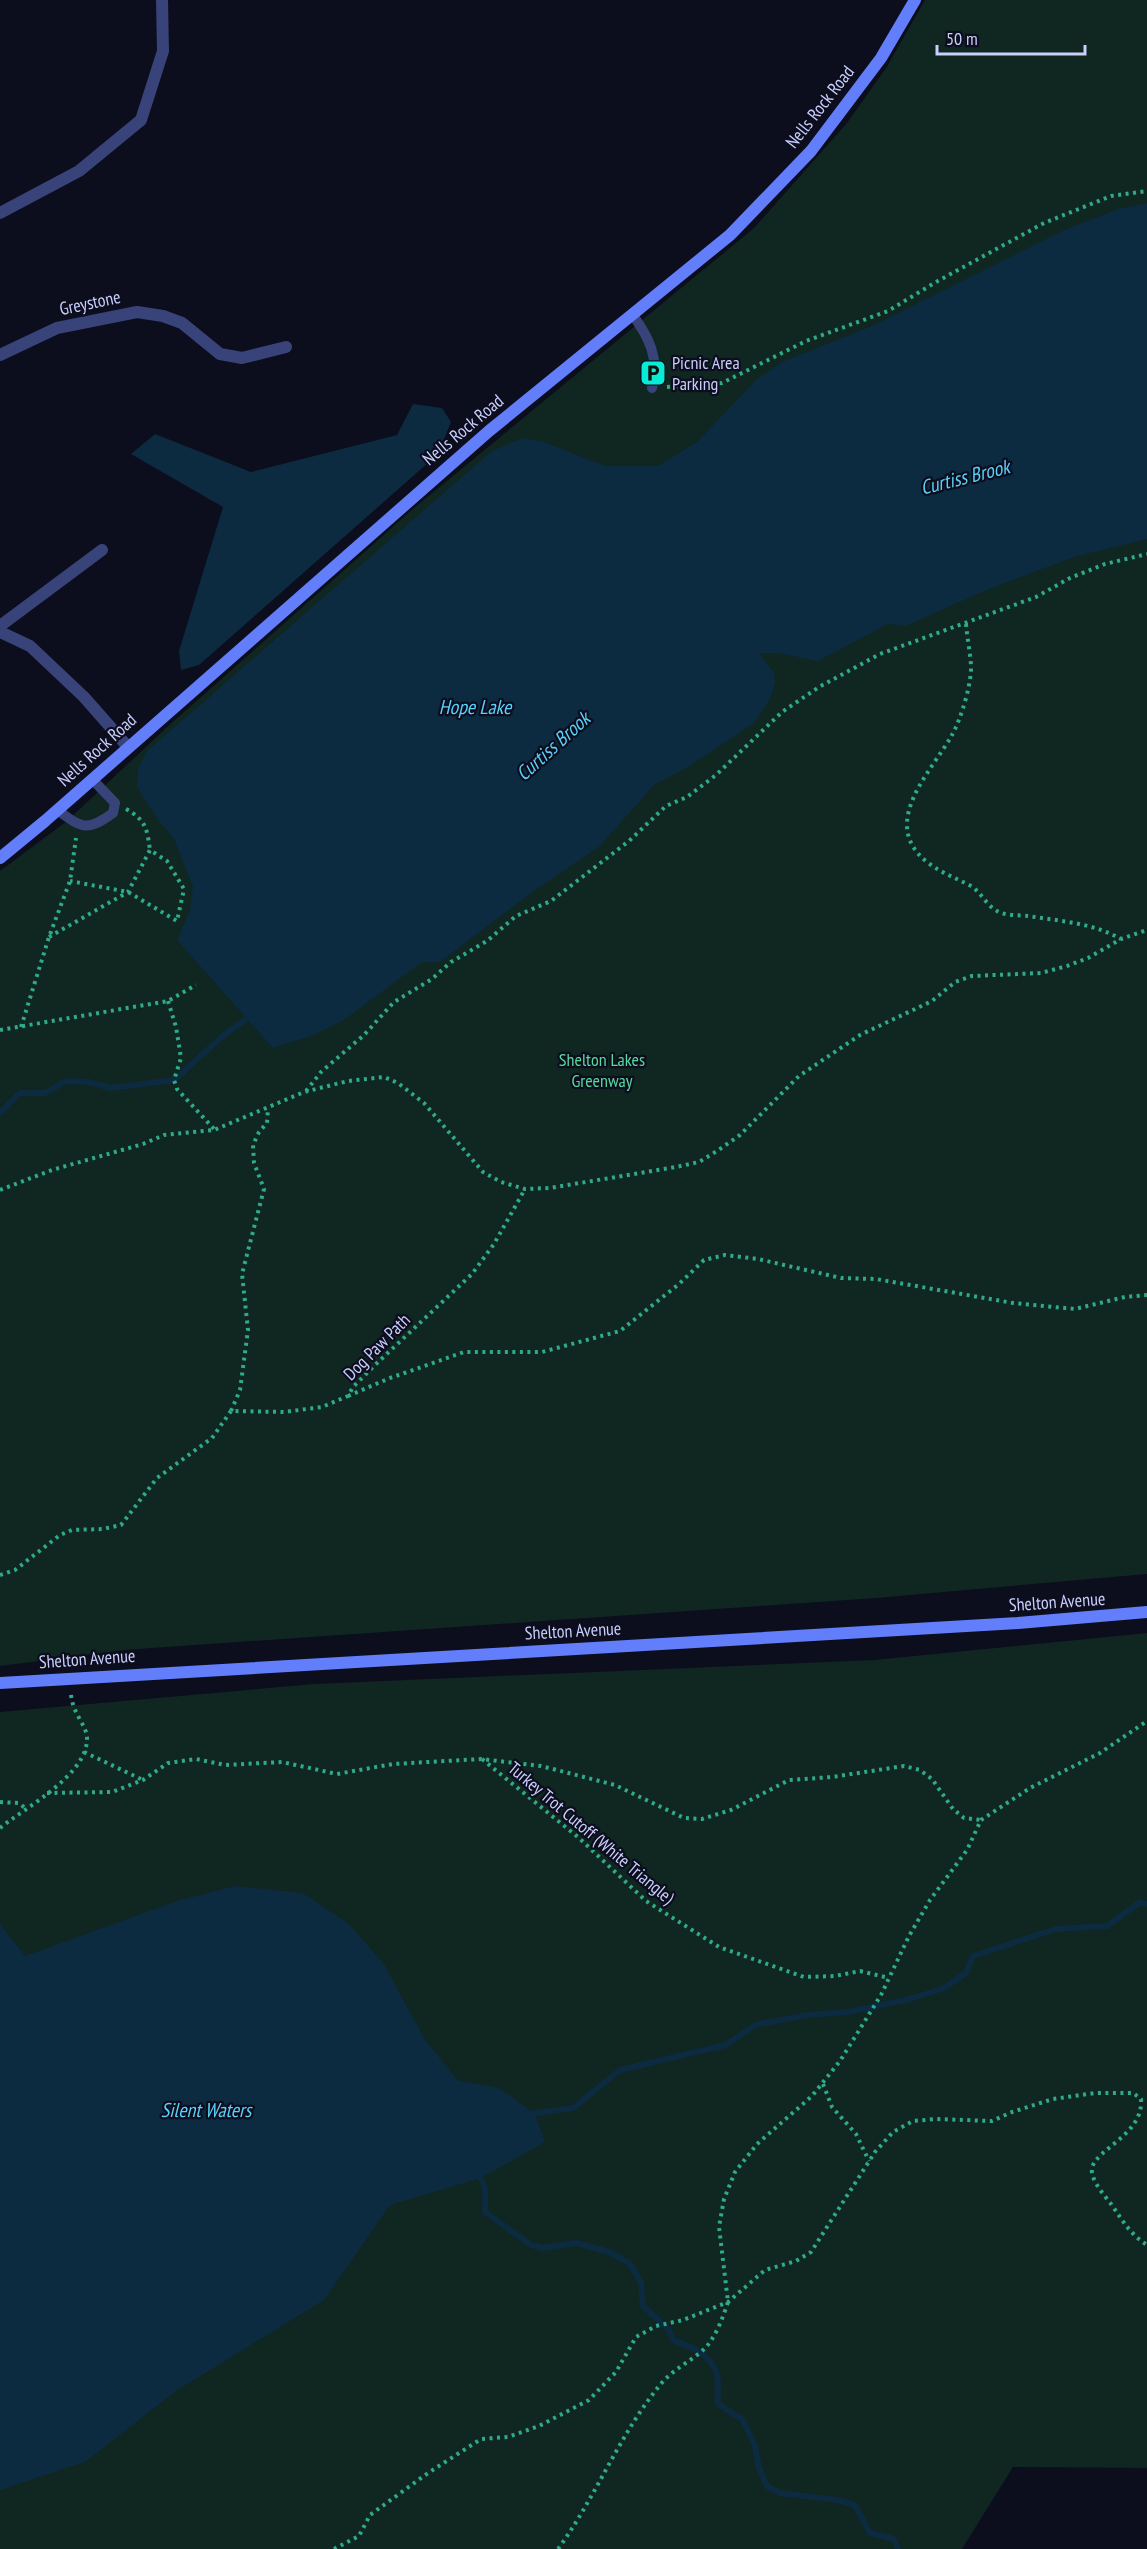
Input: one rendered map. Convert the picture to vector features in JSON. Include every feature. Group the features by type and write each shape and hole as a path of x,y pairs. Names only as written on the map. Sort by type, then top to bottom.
{"main road":[{"name":"Nells Rock Road","path":"0,858 489,431 730,235 812,151 881,58 915,0"},
{"name":"Shelton Avenue","path":"0,1683 1018,1623 1147,1612"}],"street":[{"path":"0,213 79,171 141,120 163,51 162,0"},
{"name":"Greystone","path":"0,355 57,328 137,312 163,316 182,323 220,354 242,358 286,347"},
{"path":"0,626 102,550"},
{"path":"0,632 30,645 84,698 128,747"}],"lane":[{"path":"632,314 647,334 651,347 656,375 652,388"},
{"path":"57,810 78,825 95,826 113,813 115,803 92,779"}],"path":[{"path":"652,388 722,383 806,341 888,311 1044,223 1110,196 1147,191"},
{"path":"304,1092 321,1072 364,1035 394,1002 432,979 451,962 487,941 516,916 551,901 629,841 666,806 687,797 716,775 792,705 819,687 880,654 1036,597 1070,578 1105,564 1147,554"},
{"path":"966,624 971,667 962,709 953,734 918,784 909,807 908,833 925,861 951,878 973,887 984,901 999,912 1080,924 1106,930 1122,939"},
{"path":"49,937 128,892 150,850 147,830 140,817 115,803"},
{"path":"21,1027 49,937 70,881 78,825"},
{"path":"70,881 128,892 177,921 184,889 167,861 150,850"},
{"path":"0,1190 52,1170 143,1144 164,1135 214,1130 304,1092 348,1081 384,1077 398,1083 424,1103 483,1172 501,1182 525,1189 579,1185 699,1162 740,1135 799,1076 831,1053 860,1035 932,1001 955,982 972,976 1041,973 1088,958 1122,939 1147,930"},
{"path":"0,1030 168,1001 196,985"},
{"path":"168,1001 176,1027 181,1058 174,1080 177,1089 214,1130"},
{"path":"0,1575 15,1570 60,1535 72,1530 103,1529 121,1525 157,1478 212,1438 231,1411 240,1390 248,1330 242,1274 264,1189 254,1162 253,1145 259,1132 267,1123 268,1108"},
{"name":"Dog Paw Path","path":"231,1411 293,1411 322,1407 348,1396 353,1387 375,1365 472,1274 494,1244 525,1189"},
{"path":"348,1396 390,1378 464,1352 542,1352 620,1330 679,1284 704,1260 725,1255 758,1259 841,1278 876,1279 1013,1303 1075,1309 1125,1297 1147,1295"},
{"path":"0,1828 66,1779 84,1752 87,1737 71,1702 69,1678"},
{"path":"558,2549 579,2520 610,2461 659,2386 674,2370 705,2349 714,2335 728,2302 719,2228 724,2199 735,2172 757,2144 823,2084 881,1995 930,1900 967,1850 981,1820 1030,1788 1100,1753 1147,1721"},
{"path":"84,1752 143,1780"},
{"path":"47,1793 112,1792 143,1780 168,1763 196,1759 225,1765 282,1762 337,1774 393,1764 461,1758 541,1767 615,1785 684,1818 702,1819 731,1810 789,1780 832,1777 904,1766 920,1770 932,1779 953,1809 964,1818 981,1820"},
{"name":"Turkey Trot Cutoff (White Triangle)","path":"481,1759 579,1838 646,1901 719,1947 804,1977 835,1976 860,1971 889,1978"},
{"path":"0,1802 19,1803 25,1808"},
{"path":"823,2084 832,2107 856,2134 869,2161"},
{"path":"334,2549 359,2536 370,2515 428,2473 481,2439 508,2437 539,2426 589,2400 616,2372 636,2337 656,2326 682,2320 728,2302 765,2270 796,2261 811,2252 869,2161 893,2132 913,2121 992,2121 1053,2098 1095,2093 1133,2093 1141,2099 1142,2106 1137,2118 1113,2147 1096,2159 1092,2169 1099,2187 1132,2235 1147,2245"}],"green space":[{"name":"Shelton Lakes Greenway","path":"925,0 1147,0 1147,1574 876,1598 124,1650 0,1666 0,871 67,821 166,728 414,508 754,228 847,123 886,68"},
{"path":"1147,1633 1147,2468 1013,2467 962,2549 0,2549 0,1712 314,1684 874,1660"}],"water":[{"name":"Hope Lake","path":"1147,203 1147,539 1074,557 989,589 905,626 888,624 818,661 778,653 759,653 774,673 775,683 770,699 754,723 688,767 654,785 600,846 531,893 440,962 422,962 344,1020 314,1035 273,1048 177,940 190,910 193,887 174,839 156,817 137,787 138,769 147,751 492,451 523,438 547,443 605,466 658,466 697,442 756,380 782,362 872,326 1064,230 1118,209"},
{"path":"413,404 442,408 451,422 438,454 199,665 181,670 179,651 223,507 131,454 155,434 251,472 397,435"},
{"name":"Silent Waters","path":"235,1886 303,1893 349,1924 384,1964 424,2038 457,2080 499,2088 535,2114 545,2142 481,2178 390,2205 324,2300 176,2391 85,2462 0,2490 0,1924 25,1956 177,1901"}],"waterway":[{"name":"Curtiss Brook","path":"0,1113 20,1093 46,1093 65,1081 89,1082 110,1088 174,1080 224,1035 253,1014"},
{"path":"528,2114 573,2108 620,2070 726,2045 755,2025 807,2015 848,2012 910,1999 944,1988 966,1973 973,1956 1056,1929 1107,1926 1140,1902 1147,1904"},
{"path":"476,2175 484,2186 485,2212 531,2245 543,2248 576,2243 609,2252 629,2263 641,2282 643,2306 669,2330 673,2340 700,2352 711,2362 718,2378 718,2404 743,2420 755,2446 759,2468 767,2486 780,2493 837,2500 855,2505 870,2533 894,2539 898,2549"}],"place":[{"name":"Picnic Area Parking","path":"653,373"}]}
